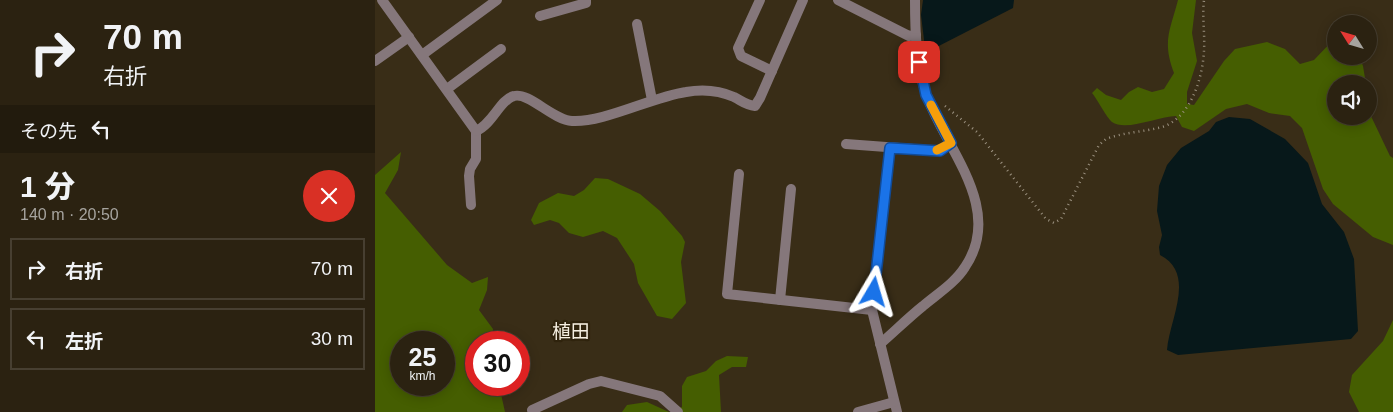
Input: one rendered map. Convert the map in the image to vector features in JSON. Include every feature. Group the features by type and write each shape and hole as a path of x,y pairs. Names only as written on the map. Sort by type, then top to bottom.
{"street":[{"path":"382,0 476,131 476,159 470,169 469,176 471,205"},
{"path":"422,55 497,0"},
{"path":"540,16 586,3 586,0"},
{"path":"760,0 739,48 741,56 772,71"},
{"path":"476,131 489,123 507,98 516,95 524,97 557,118 570,122 586,121 652,100 685,92 707,90 720,91 747,105 755,106 803,0"},
{"path":"838,0 909,36 916,35"},
{"path":"880,344 965,268 975,247 978,226 974,197 962,162 926,95 921,76 916,35 915,0"},
{"path":"637,24 652,100"},
{"path":"375,61 409,37"},
{"path":"447,89 501,49"},
{"path":"846,144 940,151 951,143"},
{"path":"858,412 896,407 872,310 890,148"},
{"path":"739,174 727,294 872,310"},
{"path":"780,300 791,189"},
{"path":"532,410 589,384 601,381 660,396 678,412"}],"path":[{"path":"926,95 963,119 977,132 1046,219 1054,222 1061,218 1099,145 1106,139 1162,127 1174,122 1184,112 1193,96 1203,63 1204,0"}],"green space":[{"path":"1178,0 1196,0 1192,33 1197,61 1187,92 1187,104 1194,105 1224,61 1235,49 1267,42 1285,49 1300,64 1314,60 1327,46 1327,65 1363,65 1364,75 1327,75 1327,125 1375,125 1390,156 1393,158 1393,245 1373,237 1333,204 1323,189 1302,128 1290,116 1269,113 1247,104 1226,109 1194,131 1182,127 1176,116 1126,125 1118,125 1112,122 1092,93 1097,88 1106,95 1121,100 1138,87 1152,92 1164,89 1174,73 1168,52 1170,28"},
{"path":"401,152 398,170 385,193 447,265 472,283 488,277 487,290 479,310 493,331 465,331 465,396 501,396 505,412 375,412 375,175"},
{"path":"595,178 608,179 640,194 660,211 682,236 685,242 681,262 686,303 672,319 657,316 638,283 634,264 617,238 603,231 583,237 569,233 559,223 550,220 534,225 531,220 539,203 558,193 574,196 584,190"},
{"path":"1393,320 1393,412 1359,412 1349,392 1352,375 1383,341"},
{"path":"727,356 748,357 746,367 732,367 719,375 721,412 670,412 682,407 682,386 687,377 706,371 716,361"},
{"path":"647,402 669,412 622,412 627,405"}],"shaded area":[{"path":"923,0 1014,0 1013,8 927,52 921,15"},
{"path":"1229,117 1250,119 1285,139 1308,163 1322,204 1344,232 1354,259 1358,331 1351,339 1178,355 1167,350 1179,285 1177,274 1171,263 1160,255 1159,247 1162,235 1157,211 1159,186 1167,165 1181,148 1209,131 1216,122"}],"slow traffic":[{"path":"931,105 951,143 940,151 937,150"}],"district":[{"name":"植田","path":"571,331"}],"route":[{"path":"874,292 890,148 940,151 951,143 926,95 919,62"}]}
